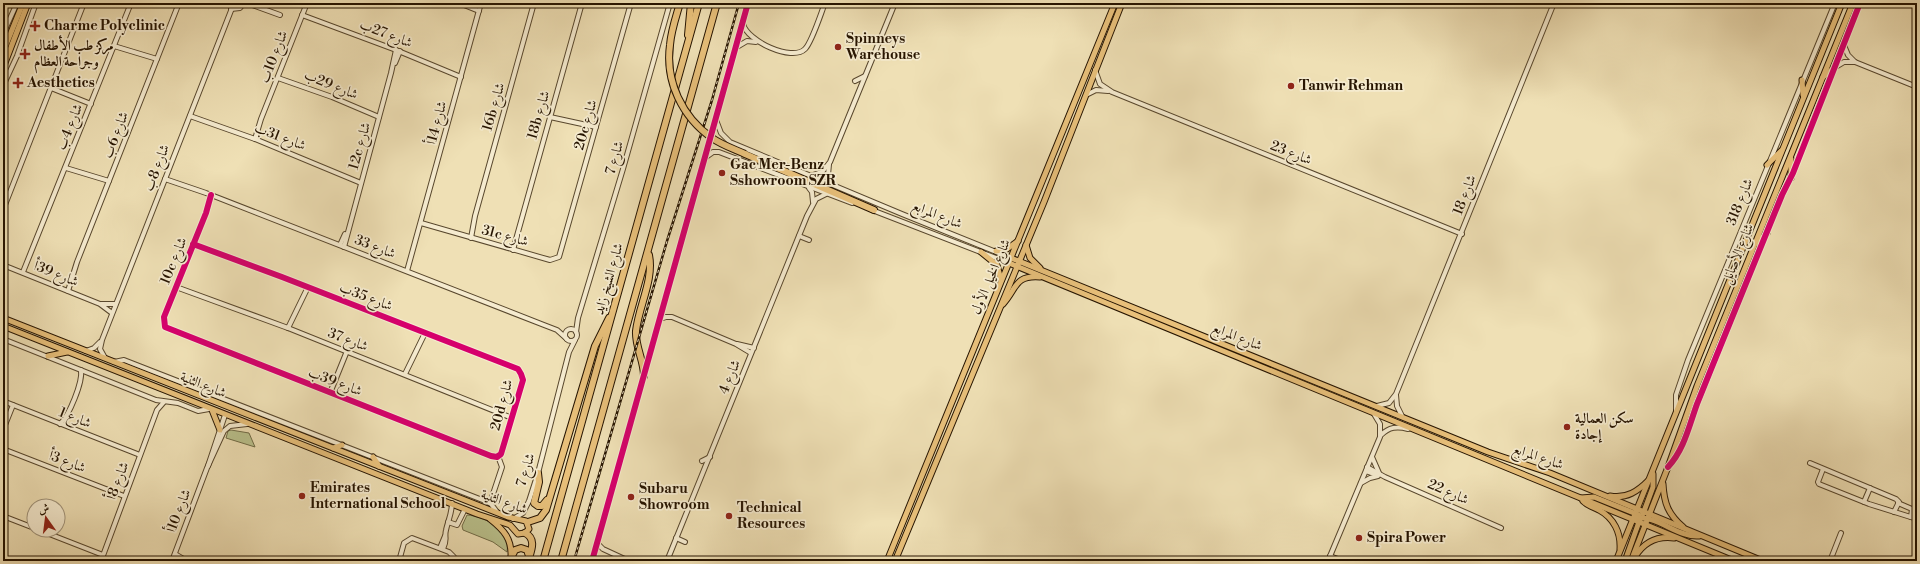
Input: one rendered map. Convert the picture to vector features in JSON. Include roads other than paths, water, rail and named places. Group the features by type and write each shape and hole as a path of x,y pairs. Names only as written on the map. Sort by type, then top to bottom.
{"highway":[{"path":"680,3 669,52 670,74 677,95 687,114 702,130 720,143 874,210"},
{"path":"688,44 688,20 691,3"},
{"name":"شارع الشيخ زايد","path":"543,561 699,3"},
{"path":"561,561 718,5"},
{"path":"644,376 643,365 637,345 636,332 650,271 648,252"},
{"path":"528,522 542,516 546,510 594,346 612,313"},
{"path":"538,473 539,482 534,499 535,504 540,507 544,506 550,493"},
{"path":"526,534 530,536 533,541 529,559"},
{"path":"511,560 515,550 521,548 527,550 529,559"}],"main road":[{"path":"3,52 23,3"},
{"path":"3,68 28,3"},
{"name":"شارع الخيل الأول","path":"887,561 1001,280 1020,239 1115,3"},
{"name":"شارع الخيل الأول","path":"895,561 1018,264 1122,3"},
{"name":"شارع الأصايل","path":"1632,561 1652,476 1676,413 1842,3"},
{"name":"شارع الأصايل","path":"1616,561 1662,482 1698,386 1853,3"},
{"path":"1822,78 1834,68"},
{"path":"1802,80 1803,97"},
{"path":"1767,165 1783,148"},
{"path":"1791,156 1791,178"},
{"path":"1755,244 1767,233"},
{"path":"996,251 1007,249 1020,239"},
{"path":"1026,244 1030,258 1042,270"},
{"path":"981,252 997,265 1000,271 1001,280"},
{"name":"شارع المرابع","path":"1011,258 1018,264 1045,278 1581,498 1687,530 1763,561"},
{"name":"شارع المرابع","path":"1009,263 1042,270 1488,452 1550,473 1600,493 1682,540 1734,561"},
{"path":"1000,306 1020,280 1030,277 1045,278"},
{"name":"شارع الثنية","path":"3,318 512,519 528,522 529,529 526,534 518,534 510,525 488,518 225,415 3,326"},
{"path":"48,356 66,352"},
{"path":"122,373 129,373 142,378 143,374"},
{"path":"211,409 220,430"},
{"path":"225,415 229,411 264,424 273,424"},
{"path":"332,448 342,445"},
{"path":"373,457 380,467"},
{"path":"1600,493 1616,496 1628,495 1639,490 1652,476"},
{"path":"1662,482 1664,500 1667,508 1674,518 1687,530"},
{"path":"1581,498 1588,505 1604,513 1613,522 1620,538 1619,554"},
{"path":"1626,561 1642,517 1685,535 1700,536"},
{"path":"488,518 508,536 511,545 511,560"},
{"path":"1632,561 1642,548 1653,540 1669,538 1682,540"}],"street":[{"path":"3,34 17,3"},
{"path":"3,86 17,56 36,3"},
{"path":"3,210 84,3"},
{"name":"شارع 4ب","path":"25,273 131,3"},
{"name":"شارع 6ب","path":"67,290 179,3"},
{"name":"شارع 8ب","path":"102,340 234,3"},
{"path":"231,9 240,8 244,3"},
{"path":"247,3 280,15"},
{"name":"شارع 10ب","path":"254,138 307,3"},
{"path":"459,3 480,7"},
{"path":"463,3 480,7"},
{"name":"16b شارع","path":"469,237 534,3"},
{"name":"18b شارع","path":"512,249 582,3"},
{"name":"20c شارع","path":"561,253 631,3"},
{"name":"شارع 7","path":"576,332 578,318 624,169 670,3"},
{"path":"592,561 748,3"},
{"path":"743,22 747,33 760,42 793,54 801,52 807,46 825,3"},
{"path":"812,176 822,172 830,162 895,3"},
{"name":"شارع 18","path":"1396,394 1462,234 1493,152 1554,3"},
{"name":"شارع 318","path":"1676,413 1676,395 1684,370 1767,165 1835,3"},
{"path":"1668,467 1676,459 1681,447 1767,233 1791,178 1860,3"},
{"name":"شارع 14أ","path":"406,271 480,7"},
{"name":"شارع 27ب","path":"303,14 461,76"},
{"path":"735,51 739,44 744,42 760,42"},
{"path":"1844,43 1848,55 1856,62 1917,87"},
{"path":"114,45 156,61"},
{"name":"12c شارع","path":"342,246 398,50"},
{"path":"1834,68 1844,62 1856,62"},
{"name":"شارع 23","path":"1095,70 1100,84 1112,92 1462,234"},
{"name":"شارع 29ب","path":"278,76 380,115"},
{"path":"855,81 866,76"},
{"path":"50,90 90,106"},
{"name":"شارع 23","path":"1085,96 1099,90 1112,92"},
{"name":"شارع 31ب","path":"190,114 361,181"},
{"path":"550,116 596,129"},
{"path":"716,119 721,133 730,142"},
{"path":"705,159 713,152 721,153 720,148 722,144 730,142"},
{"name":"شارع المرابع","path":"730,142 1011,258"},
{"name":"شارع المرابع","path":"721,153 826,194 874,210 1009,263"},
{"path":"830,162 829,178 836,185"},
{"path":"66,166 109,182"},
{"name":"شارع 33","path":"165,177 557,330 567,339"},
{"path":"808,187 813,195 813,202"},
{"path":"813,202 818,197 826,194"},
{"name":"10c شارع","path":"164,317 212,196"},
{"name":"شارع 4","path":"667,561 813,202"},
{"name":"31c شارع","path":"420,224 550,260 557,258 561,253"},
{"path":"799,236 809,240"},
{"name":"شارع 35ب","path":"194,243 516,369"},
{"name":"شارع 39أ","path":"3,265 100,304 112,313"},
{"name":"شارع 37","path":"177,285 512,416"},
{"path":"290,329 306,286"},
{"name":"شارع 39أ","path":"100,304 116,304"},
{"path":"664,305 666,312 672,317 736,344 751,353"},
{"name":"شارع 39ب","path":"164,317 164,325 172,331 491,456 498,456"},
{"path":"660,319 672,317"},
{"name":"شارع 7","path":"568,330 578,318"},
{"name":"شارع 33","path":"557,330 568,330"},
{"path":"568,330 576,332 577,335 575,340 567,339 565,335 568,330"},
{"path":"407,374 423,332"},
{"path":"3,339 156,400 178,404 198,411 211,409"},
{"name":"شارع 7","path":"567,339 569,352"},
{"path":"86,351 94,348 102,340"},
{"path":"102,340 101,352 106,359"},
{"name":"شارع 7","path":"512,519 524,511 538,473 569,352 575,340"},
{"path":"736,344 754,348"},
{"path":"331,394 348,352"},
{"path":"114,362 122,360 490,503 497,513"},
{"name":"20d شارع","path":"498,456 503,450 523,380 522,374 516,369"},
{"path":"60,424 66,417 81,380 81,370"},
{"path":"81,380 88,373"},
{"path":"1374,406 1389,403 1396,394"},
{"path":"1396,394 1397,406 1403,418"},
{"name":"شارع 8أ","path":"156,400 157,410"},
{"name":"شارع 1","path":"3,401 140,455"},
{"name":"شارع 8أ","path":"101,561 157,410 164,402"},
{"path":"3,430 13,405"},
{"path":"1328,561 1380,437 1380,424 1372,412"},
{"name":"شارع 10أ","path":"207,468 225,415"},
{"path":"66,417 66,427"},
{"name":"شارع 10أ","path":"173,558 207,468 227,427 236,424 250,424"},
{"path":"1380,437 1387,430 1394,427 1417,431"},
{"name":"شارع 3أ","path":"3,449 124,496"},
{"path":"490,503 502,467 498,456"},
{"path":"702,461 710,457"},
{"path":"1359,485 1370,478 1379,475 1372,457"},
{"path":"1810,463 1896,499 1898,503 1912,509 1911,517"},
{"name":"شارع 22","path":"1366,469 1501,528"},
{"path":"1823,469 1818,484 1864,502 1917,519"},
{"path":"1864,502 1870,488"},
{"path":"442,548 447,540 445,536 452,503"},
{"path":"1894,512 1898,503"},
{"path":"448,522 457,525 465,509"},
{"path":"3,516 26,525"},
{"path":"1830,561 1841,533"},
{"path":"59,538 103,555"},
{"path":"399,561 404,544 410,538 416,538 442,548 452,555 454,561"},
{"path":"676,538 686,542"},
{"path":"597,543 601,548 609,553 629,561"},
{"path":"594,555 602,552 609,553"},
{"path":"1330,556 1343,561"},
{"path":"1915,561 1917,557"},
{"path":"173,558 180,561"},
{"path":"173,558 187,561"}],"railway":[{"path":"574,561 667,241 712,100 739,3"}],"place":[{"name":"Charme Polyclinic","path":"35,26"},
{"name":"Spinneys Warehouse","path":"838,47"},
{"name":"مركز طب الأطفال وجراحة العظام","path":"25,54"},
{"name":"Aesthetics","path":"18,83"},
{"name":"Tanwir Rehman","path":"1291,86"},
{"name":"Gac Mer-Benz Sshowroom SZR","path":"722,173"},
{"name":"سكن العمالية إجادة","path":"1567,427"},
{"name":"Emirates International School","path":"302,496"},
{"name":"Subaru Showroom","path":"631,497"},
{"name":"Technical Resources","path":"729,516"},
{"name":"Spira Power","path":"1359,538"}]}
